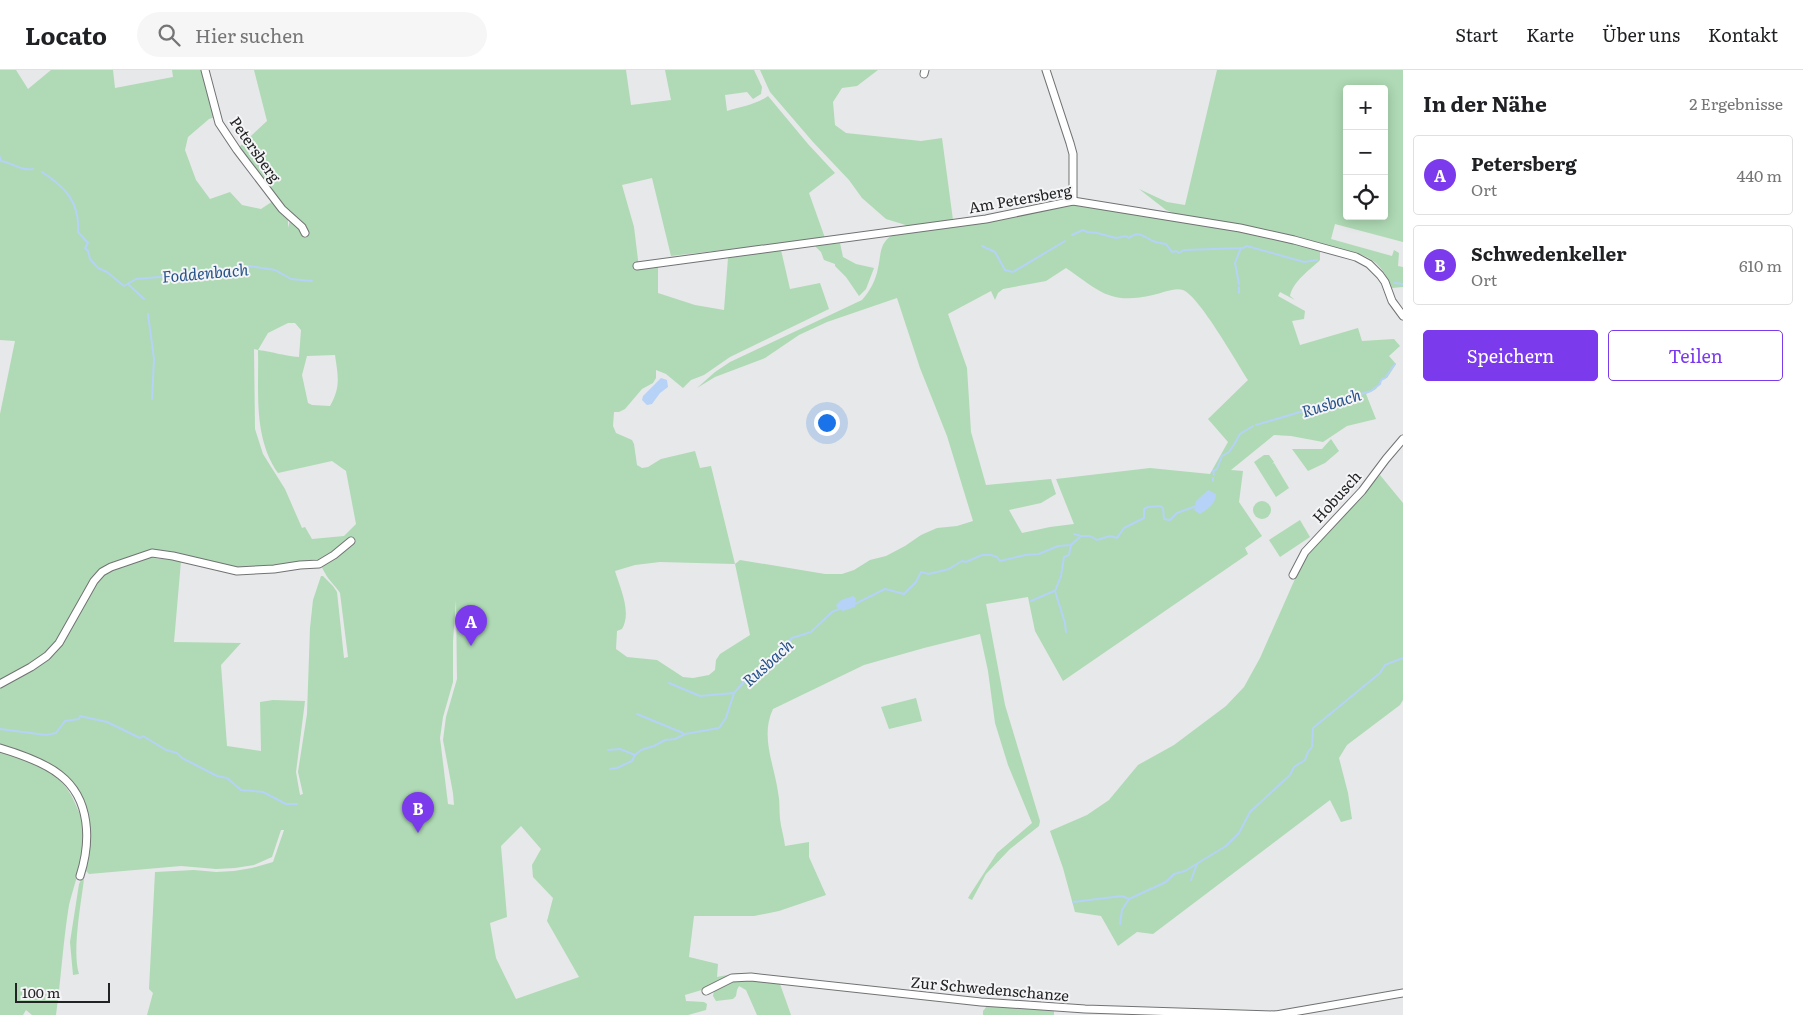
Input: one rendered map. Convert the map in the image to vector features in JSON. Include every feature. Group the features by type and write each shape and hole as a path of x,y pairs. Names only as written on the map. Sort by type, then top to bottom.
{"street":[{"name":"Petersberg","path":"205,70 219,123 282,209 306,233"},
{"path":"1046,70 1072,149 1073,201"},
{"name":"Am Petersberg","path":"637,266 986,219 1073,201 1240,228 1356,257 1369,264 1380,275 1385,282 1392,301 1403,316"},
{"name":"Hobusch","path":"1293,575 1305,552 1362,491 1386,458 1403,439"},
{"path":"0,684 47,656 59,643 94,581 102,572 111,567 152,553 173,556 237,572 274,569 319,564 351,541"},
{"path":"0,748 45,765 60,775 77,796 84,811 87,826 86,853 80,876"},
{"name":"Zur Schwedenschanze","path":"706,990 732,978 751,977 1085,1010 1276,1015 1403,994"}],"green space":[{"path":"0,70 16,70 28,89 51,70 113,70 115,88 173,77 172,70 202,70 215,117 209,119 188,137 185,150 196,180 210,199 230,192 242,205 261,209 273,201 288,219 288,228 291,216 238,148 267,121 254,70 626,70 631,105 671,100 665,70 754,70 762,87 761,94 753,99 747,92 725,95 727,111 754,103 768,96 835,173 809,193 825,238 671,256 652,178 622,185 634,227 639,268 658,266 658,293 695,305 724,310 728,258 781,250 790,289 820,283 829,309 730,357 704,375 691,380 683,388 666,374 656,370 656,378 653,383 642,389 625,409 614,412 613,426 616,433 632,440 637,465 642,468 648,467 661,459 695,451 700,468 711,466 735,564 740,560 825,574 842,574 854,570 870,560 886,556 921,535 937,528 957,526 973,521 947,436 920,368 897,298 827,322 799,335 765,358 715,377 697,388 730,362 862,300 876,277 882,246 891,236 999,220 1068,204 1077,204 1274,238 1320,251 1320,260 1295,285 1290,296 1295,300 1280,292 1278,296 1305,311 1304,319 1292,321 1300,345 1358,328 1362,341 1394,339 1400,346 1389,356 1396,364 1387,378 1382,379 1376,389 1366,394 1376,419 1347,426 1323,442 1274,435 1231,470 1243,471 1239,502 1262,536 1245,548 1248,554 1063,681 1035,631 1028,597 986,604 1005,705 1040,821 1039,826 1010,849 986,874 972,900 968,898 997,853 1032,823 1008,765 995,723 988,671 980,634 864,665 773,709 769,719 768,740 779,795 780,819 785,846 809,842 809,857 826,895 779,911 754,916 694,916 689,957 718,964 717,977 738,973 756,976 755,981 780,984 791,1015 757,1015 746,990 739,986 733,999 716,1001 713,996 714,990 705,989 685,995 686,1001 704,1002 707,1004 706,1010 688,1015 147,1015 153,993 149,989 155,872 194,870 234,871 273,862 284,830 281,830 272,857 254,865 216,869 181,866 89,874 86,871 90,826 88,813 80,795 72,785 7,747 0,745 0,414 15,341 0,340","holes":["1066,268 1097,289 1115,297 1138,298 1176,289 1183,290 1190,295 1208,317 1248,380 1208,419 1228,442 1210,474 1150,468 1056,479 1074,524 1022,533 1009,510 1041,503 1056,494 1051,479 986,485 971,432 967,368 948,314 991,291 995,300 998,293 1003,289 1046,281","288,323 295,323 301,330 299,357 258,350 268,333","254,349 258,350 259,414 264,444 270,459 278,473 332,461 346,471 356,524 344,536 312,539 305,527 302,528 285,489 263,454 255,429","335,355 338,375 337,387 330,406 308,403 302,375 307,356","157,552 237,569 270,567 317,559 326,576 340,593 348,657 344,658 337,592 321,576 313,600 310,628 307,714 298,772 303,794 300,795 296,772 305,701 273,700 260,702 261,751 227,746 221,665 241,643 174,642 181,561 153,558","660,562 735,564 750,635 720,654 716,660 715,670 709,675 693,678 683,677 657,660 627,657 616,649 617,631 622,629 626,615 624,600 615,571 635,565","456,600 457,679 446,717 443,740 454,805 448,804 440,738 443,717 453,682","521,826 541,849 532,865 533,877 553,898 547,921 579,977 516,999 496,958 490,923 507,917 501,846"]},
{"path":"760,70 878,70 857,86 842,88 833,102 835,125 846,133 921,141 942,138 953,220 909,226 886,219 862,198 849,180 770,92"},
{"path":"1217,70 1403,70 1403,242 1335,224 1331,239 1392,256 1394,250 1399,253 1398,266 1403,267 1403,287 1392,288 1387,277 1368,257 1268,230 1178,215 1166,210 1139,189 1167,202 1185,205"},
{"path":"840,243 843,257 856,264 874,268 866,289 859,296 835,264 824,260 821,252 815,246"},
{"path":"1331,439 1339,451 1325,463 1308,471 1292,449 1322,449"},
{"path":"1264,455 1269,455 1274,462 1272,464 1274,463 1289,488 1276,497 1254,462"},
{"path":"1380,475 1403,503 1403,700 1400,705 1347,745 1339,758 1348,793 1352,819 1341,822 1330,800 1153,934 1137,932 1118,946 1101,916 1075,912 1063,868 1050,831 1087,815 1109,800 1138,765 1174,745 1226,706 1244,687 1260,658 1306,554"},
{"path":"1262,501 1268,504 1271,510 1268,516 1262,519 1256,516 1253,510 1256,504"},
{"path":"1300,520 1310,537 1280,557 1269,540"},
{"path":"916,698 922,721 889,729 881,707"},
{"path":"0,751 37,764 56,777 72,796 85,827 83,855 69,905 56,1015 32,1015 26,1010 23,1015 0,1015"},
{"path":"84,879 76,953 79,974 73,975 70,942 79,884"},
{"path":"987,1006 1054,1011 1054,1015 983,1015 983,1011"}],"water":[{"path":"661,378 667,380 668,387 660,393 652,404 647,405 642,400 643,396"},
{"path":"1208,490 1216,494 1215,501 1200,514 1194,510 1196,501"},
{"path":"853,596 856,598 855,607 843,611 838,609 836,605 841,600"}],"waterway":[{"name":"Foddenbach","path":"0,157 1,161 20,168 33,169"},
{"name":"Foddenbach","path":"42,172 58,183 74,204 78,221 78,232 88,243 85,248 90,259 98,268 107,272 124,286 136,279 182,275 195,271 238,272 245,266 275,270 291,279 312,281"},
{"path":"1072,235 1083,230 1116,238 1126,236 1129,238 1139,234 1155,242 1166,244 1172,252 1243,248 1247,246 1304,262 1317,260"},
{"path":"982,246 995,252 1005,270 1013,272 1065,241"},
{"path":"1239,284 1235,263 1241,248"},
{"path":"1395,283 1403,284"},
{"name":"Foddenbach","path":"128,284 144,299"},
{"path":"1239,287 1239,293"},
{"name":"Foddenbach","path":"148,314 154,359 152,399"},
{"name":"Rusbach","path":"1256,425 1371,391 1380,384 1381,380 1385,378 1395,364"},
{"name":"Rusbach","path":"1214,475 1213,471 1217,469 1222,456 1229,452 1240,434 1253,426"},
{"name":"Rusbach","path":"855,604 885,589 904,594 916,582 921,572 929,574 949,569 962,561 966,562 982,555 991,555 997,557 1000,561 1039,554 1058,546 1071,545 1081,536 1090,536 1097,540 1110,536 1117,538 1124,528 1144,518 1144,509 1148,507 1160,506 1163,508 1164,519 1170,520 1177,513 1196,506"},
{"name":"Rusbach","path":"1074,534 1081,536"},
{"name":"Rusbach","path":"1066,632 1055,591 1061,576 1064,557 1069,555 1071,545"},
{"name":"Rusbach","path":"1031,601 1054,591"},
{"name":"Rusbach","path":"610,769 632,761 641,750 665,740 675,739 685,734 719,728 726,718 734,693 750,675 774,656 777,656 792,638 811,632 832,612 839,609"},
{"path":"1073,902 1122,896 1129,899 1166,882 1174,874 1185,871 1226,846 1239,833 1250,812 1290,775 1294,767 1305,760 1312,747 1313,728 1380,673 1385,665 1403,658"},
{"name":"Rusbach","path":"669,683 700,696 734,693"},
{"name":"Rusbach","path":"637,714 683,733"},
{"path":"0,729 46,735 56,733 65,721 79,719 80,716 107,722 140,738 143,736 217,776 227,778 241,790 263,792 286,804 297,804"},
{"name":"Rusbach","path":"608,750 620,749 635,755"},
{"path":"1191,880 1197,864"},
{"path":"1120,924 1122,910 1129,899"}],"place":[{"name":"Petersberg","path":"471,646"},
{"name":"Schwedenkeller","path":"418,833"}]}
